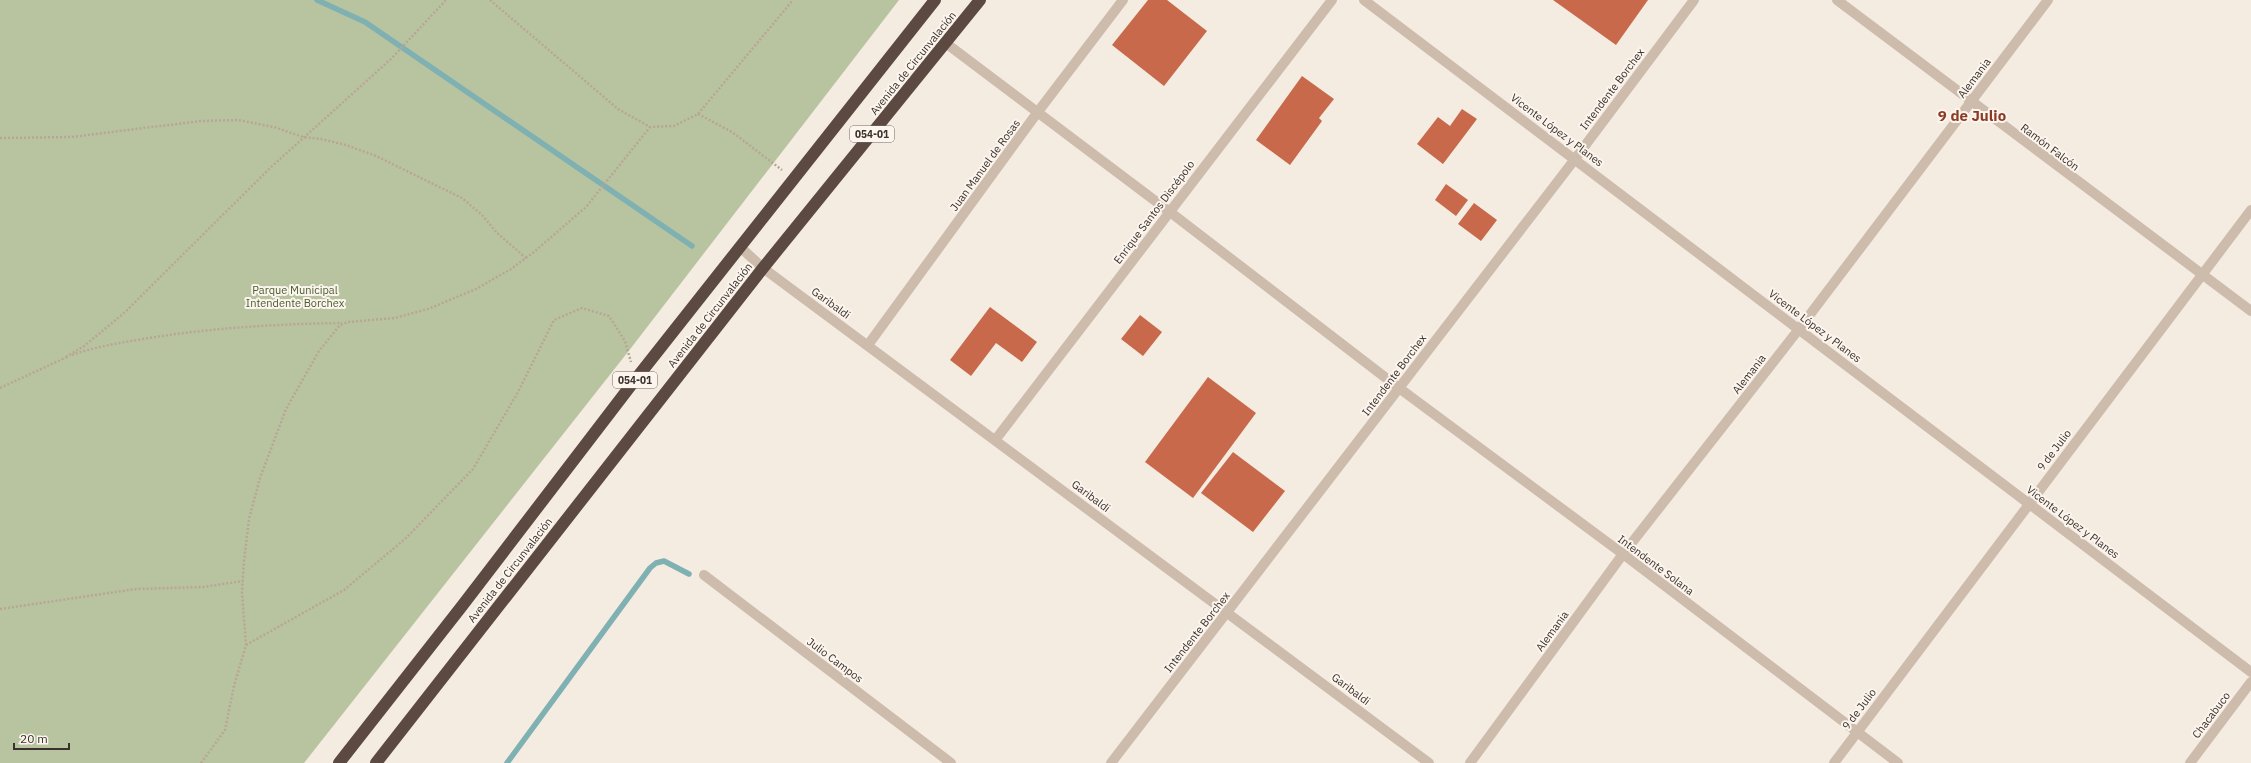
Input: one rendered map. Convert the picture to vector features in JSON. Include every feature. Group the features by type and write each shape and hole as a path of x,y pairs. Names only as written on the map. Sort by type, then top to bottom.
{"highway":[{"name":"Avenida de Circunvalación","path":"338,763 462,606 635,380 935,0"},
{"name":"Avenida de Circunvalación","path":"376,763 764,268 980,0"}],"street":[{"name":"Juan Manuel de Rosas","path":"868,345 1037,112 1123,0"},
{"name":"Enrique Santos Discépolo","path":"996,439 1332,0"},
{"name":"Vicente López y Planes","path":"1364,0 2251,672"},
{"name":"Intendente Borchex","path":"1111,763 1575,159 1694,0"},
{"name":"Ramón Falcón","path":"1836,0 1970,102 2251,311"},
{"name":"Alemania","path":"1470,763 1623,554 1799,329 2048,0"},
{"name":"Intendente Solana","path":"946,44 1170,212 1399,388 1623,554 1898,763"},
{"name":"9 de Julio","path":"1834,763 2251,210"},
{"name":"Garibaldi","path":"740,247 764,268 996,439 1429,763"},
{"name":"Julio Campos","path":"704,575 951,763"},
{"name":"Chacabuco","path":"2190,763 2251,682"}],"path":[{"path":"0,388 66,357 84,346 123,314 303,137 391,59 446,0"},
{"path":"490,0 618,109 650,127 674,126 698,114 794,0"},
{"path":"698,114 732,132 778,167"},
{"path":"0,138 70,137 201,121 238,120 274,128 303,137 346,145 376,156 462,198 482,215 497,233 526,258"},
{"path":"66,357 84,351 138,340 222,328 282,324 346,323 395,318 446,302 476,289 526,258 570,222 597,193 650,127"},
{"path":"246,645 344,590 405,539 468,474 518,392 554,320 582,308 609,316 625,341 635,380"},
{"path":"201,763 225,730 234,686 246,645 243,581 249,519 273,441 286,409 319,350 335,329 346,323"},
{"path":"0,609 136,589 203,587 243,581"}],"green space":[{"name":"Parque Municipal Intendente Borchex","path":"0,0 899,0 631,348 304,763 0,763"}],"building":[{"path":"1148,0 1167,0 1207,31 1164,86 1112,45"},
{"path":"1553,0 1648,0 1616,45"},
{"path":"1302,76 1334,99 1319,118 1322,121 1290,165 1256,140"},
{"path":"1462,109 1477,119 1443,164 1417,144 1438,117 1450,126"},
{"path":"1446,184 1468,200 1456,216 1435,200"},
{"path":"1474,203 1497,220 1481,241 1458,224"},
{"path":"990,307 1037,342 1022,362 996,343 971,376 950,360"},
{"path":"1140,315 1162,332 1143,356 1121,339"},
{"path":"1208,377 1256,413 1193,498 1145,462"},
{"path":"1233,452 1285,491 1253,532 1201,493"}],"waterway":[{"path":"317,0 365,22 692,246"},
{"path":"507,763 650,568 656,563 664,561 689,574"}],"district":[{"name":"9 de Julio","path":"1972,115"}]}
